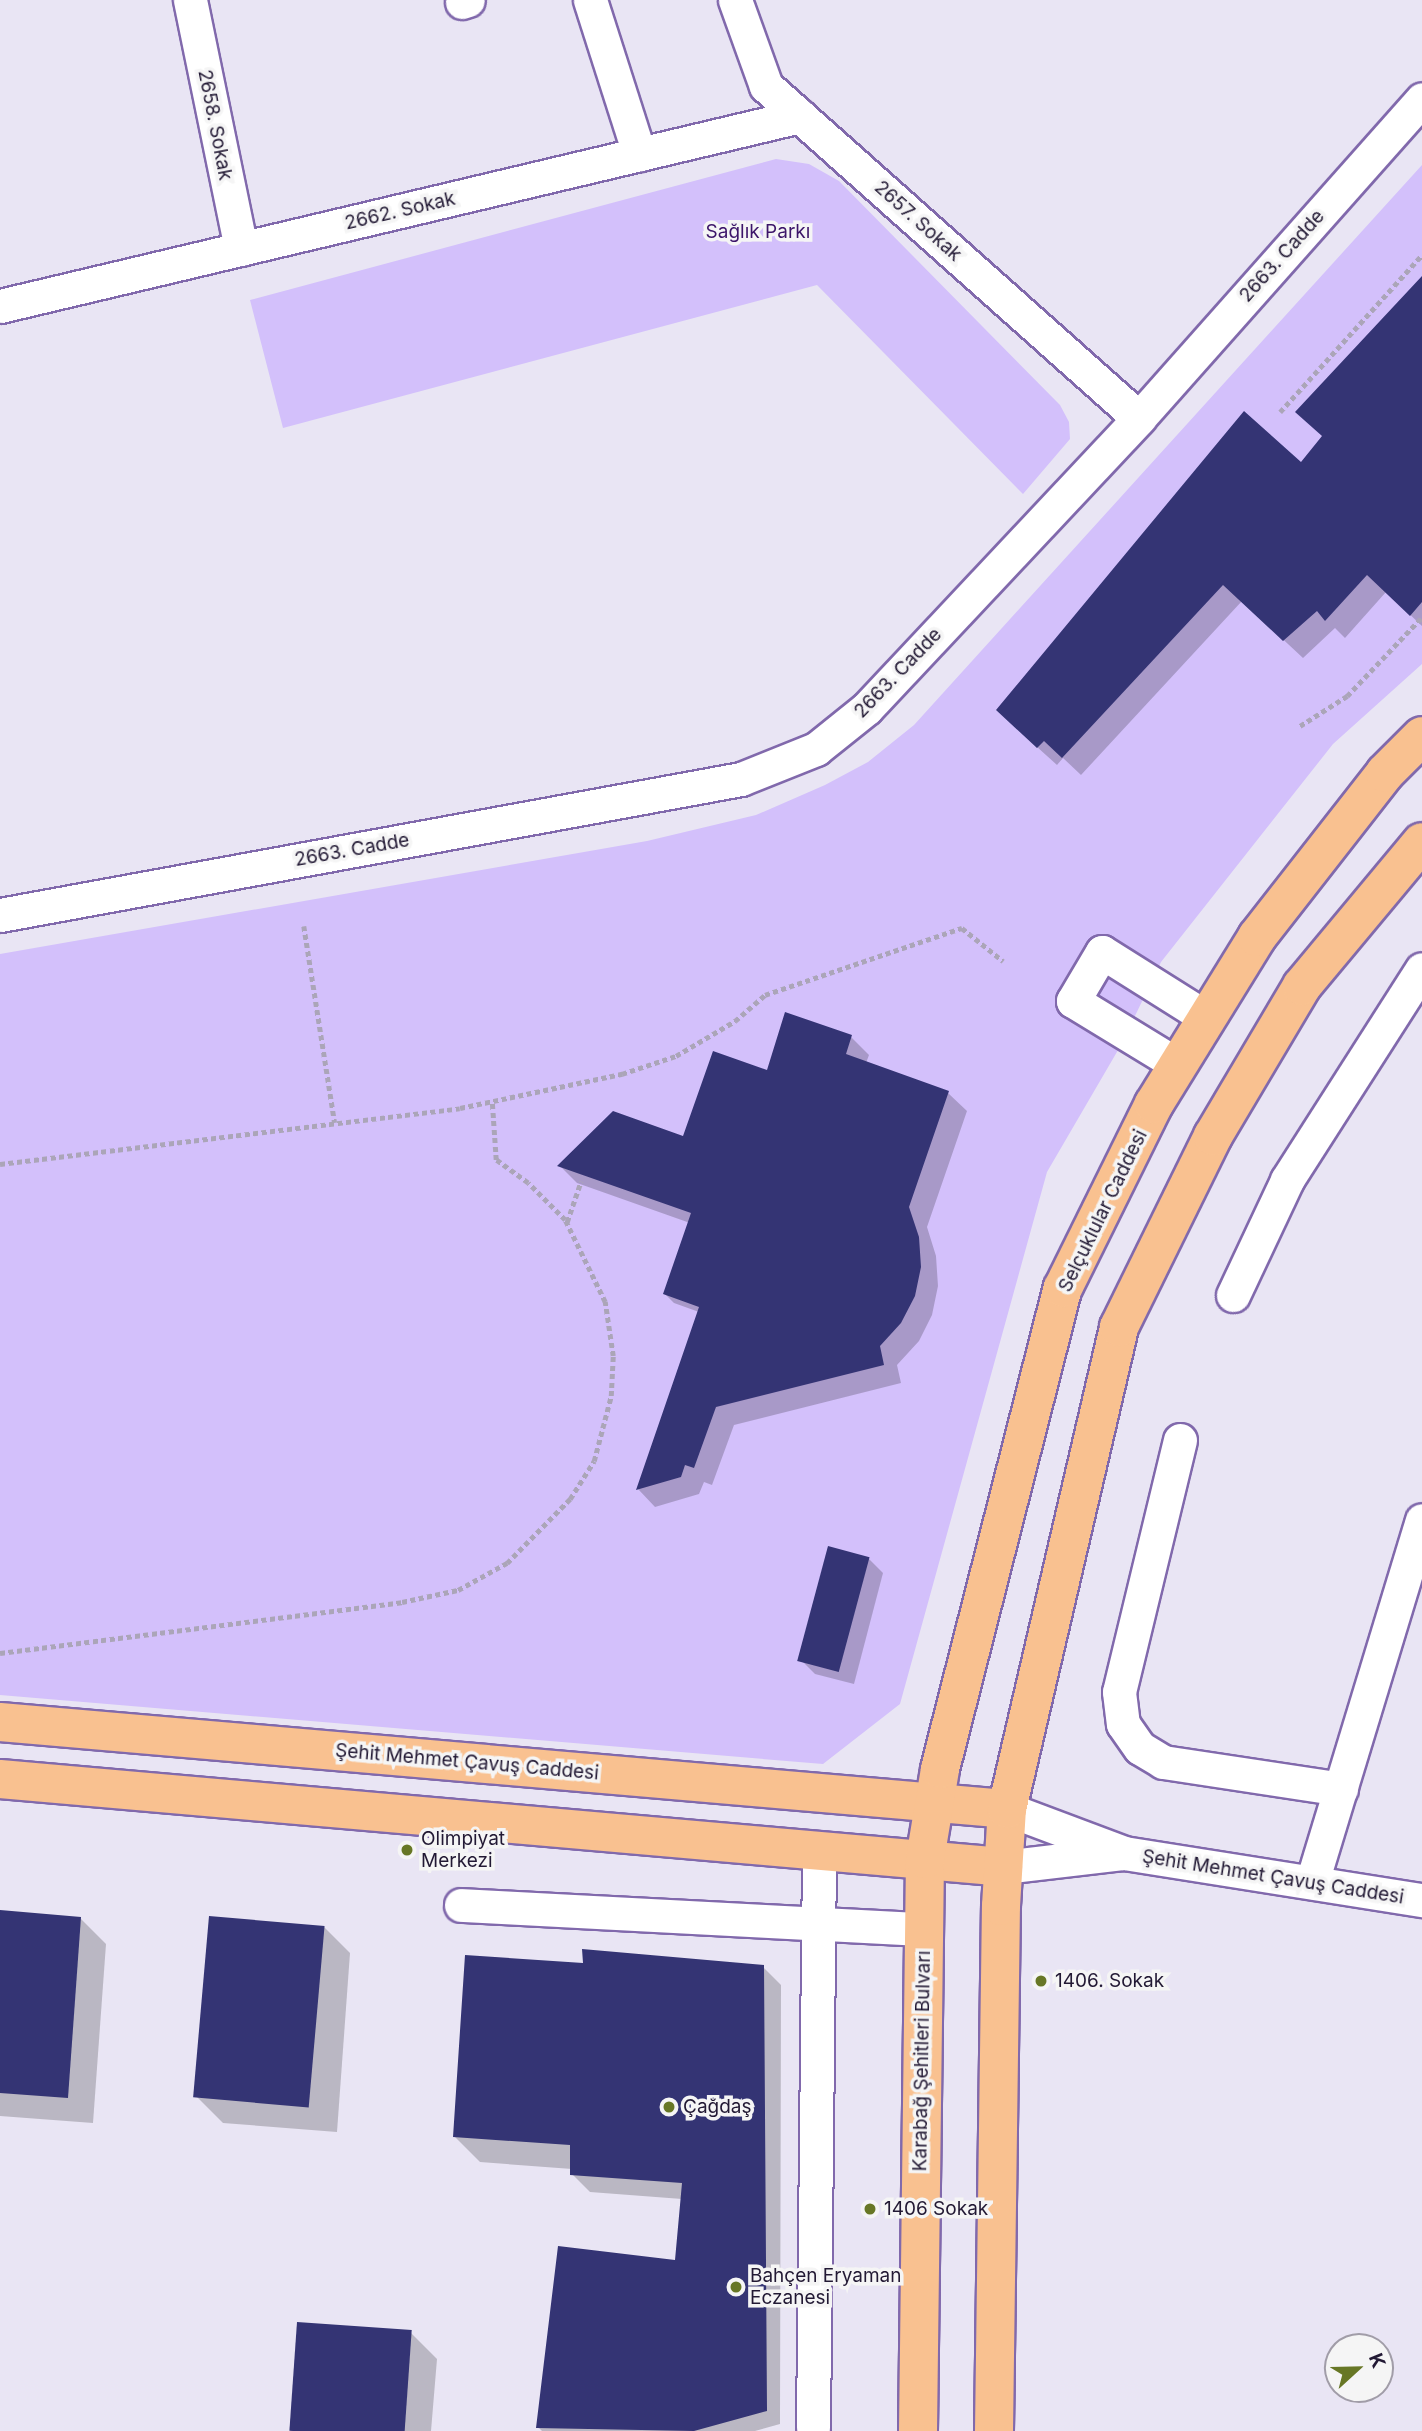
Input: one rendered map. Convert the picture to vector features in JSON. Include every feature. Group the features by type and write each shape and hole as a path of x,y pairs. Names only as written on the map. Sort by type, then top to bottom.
{"main road":[{"name":"Selçuklular Caddesi","path":"925,1859 934,1802 1063,1288 1154,1104 1257,937 1385,772 1422,736"},
{"path":"994,2431 1003,1867 1007,1809 1119,1327 1213,1136 1302,986 1422,842"},
{"name":"Şehit Mehmet Çavuş Caddesi","path":"0,1722 1007,1809"},
{"path":"0,1779 1003,1867"},
{"name":"Karabağ Şehitleri Bulvarı","path":"918,2431 925,1859"}],"street":[{"name":"2658. Sokak","path":"190,0 241,249"},
{"path":"590,0 639,154"},
{"name":"2657. Sokak","path":"735,0 766,86 1139,418"},
{"name":"2663. Cadde","path":"0,915 741,779 816,749 867,708 1139,418 1422,99"},
{"name":"2662. Sokak","path":"0,306 800,116"},
{"path":"1178,1065 1073,1001 1102,952 1207,1018"},
{"path":"1233,1295 1287,1180 1422,969"},
{"path":"1180,1440 1119,1692 1123,1724 1140,1748 1163,1762 1341,1789"},
{"path":"1312,1882 1422,1521"},
{"name":"Şehit Mehmet Çavuş Caddesi","path":"1007,1809 1124,1853 1422,1900"},
{"path":"813,2427 819,1852"},
{"name":"Şehit Mehmet Çavuş Caddesi","path":"1003,1867 1124,1853"},
{"path":"461,1905 817,1927 924,1930"}],"path":[{"path":"1280,412 1422,255"},
{"path":"1300,726 1347,695 1422,617"},
{"path":"304,926 335,1123"},
{"path":"0,1164 492,1102 622,1074 676,1056 735,1021 765,995 962,929 1003,961"},
{"path":"0,1653 401,1602 458,1590 507,1563 570,1499 594,1461 611,1396 612,1356 605,1302 567,1223 528,1183 496,1160 492,1102"},
{"path":"567,1223 581,1181"}],"green space":[{"name":"Sağlık Parkı","path":"776,159 809,164 839,181 1060,405 1069,422 1070,439 1023,494 817,285 283,428 250,300"},
{"path":"1422,165 1422,664 1333,744 1161,962 1121,1045 1047,1172 900,1704 823,1764 0,1695 0,954 647,841 756,815 825,785 868,762 914,725"}],"building":[{"path":"1422,276 1422,602 1410,616 1367,575 1325,621 1317,611 1283,641 1223,585 1062,758 1044,741 1037,748 996,710 1244,411 1301,462 1322,436 1295,412"},
{"path":"785,1012 852,1035 846,1054 949,1091 909,1207 919,1237 921,1267 915,1296 901,1323 880,1346 884,1365 716,1407 694,1468 685,1465 681,1477 636,1490 699,1307 663,1294 691,1213 557,1166 613,1111 683,1136 713,1051 767,1070"},
{"path":"828,1546 870,1557 839,1672 797,1661"},
{"path":"0,1910 81,1917 68,2098 0,2093"},
{"path":"209,1916 325,1926 309,2107 193,2097"},
{"path":"582,1949 764,1965 767,2411 694,2431 536,2428 558,2246 675,2260 682,2183 570,2175 570,2145 453,2137 465,1955 583,1963"},
{"path":"297,2322 412,2330 405,2431 289,2431"}],"place":[{"name":"Olimpiyat Merkezi","path":"407,1850"},
{"name":"1406. Sokak","path":"1041,1981"},
{"name":"Çağdaş","path":"669,2107"},
{"name":"1406 Sokak","path":"870,2209"},
{"name":"Bahçen Eryaman Eczanesi","path":"736,2287"}]}
